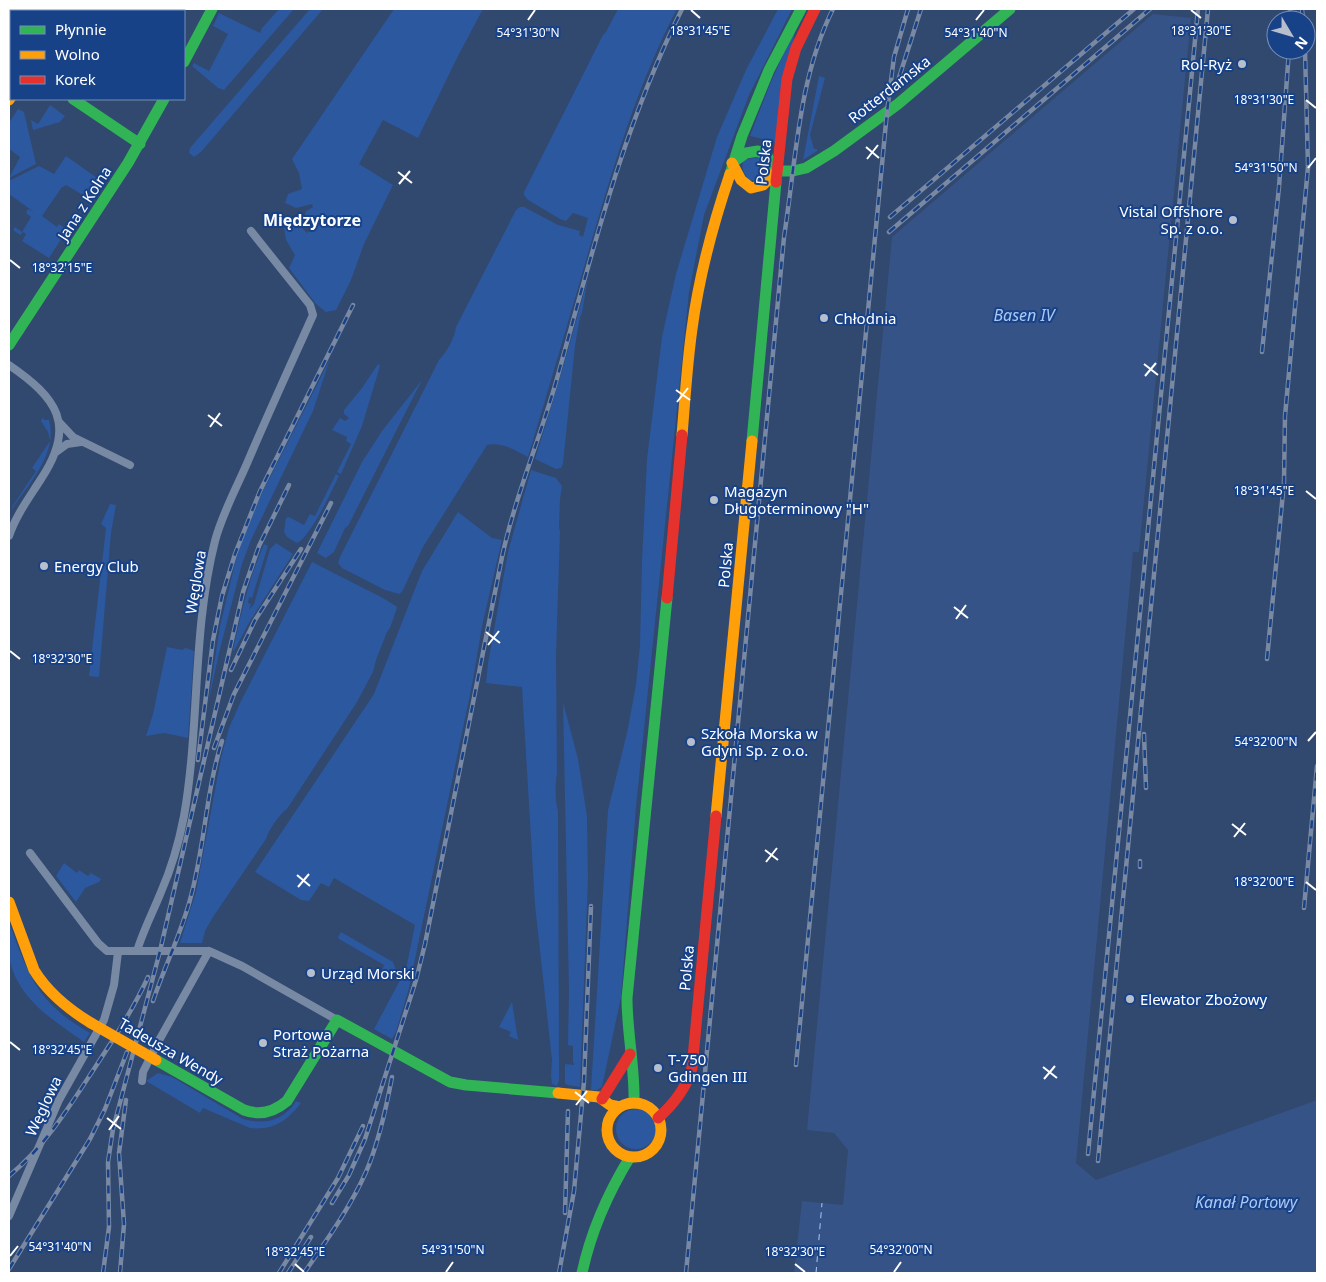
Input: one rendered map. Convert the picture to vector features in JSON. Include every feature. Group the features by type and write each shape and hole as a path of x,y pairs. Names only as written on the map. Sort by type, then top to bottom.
{"main road":[{"path":"185,60 212,9"},
{"name":"Polska","path":"634,1104 634,1088 626,1020 627,998 653,748 692,329 706,252 732,163 769,70 801,9"},
{"name":"Polska","path":"658,1118 681,1095 692,1068 785,90 790,64 804,28 815,9"},
{"name":"Rotterdamska","path":"777,171 793,171 806,168 834,151 898,104 1010,9"},
{"path":"74,100 140,144"},
{"name":"Jana z Kolna","path":"9,345 140,144 163,100"},
{"path":"749,151 760,151 772,160 777,171 768,182 754,188 741,183 732,163 749,151"},
{"name":"Tadeusza Wendy","path":"9,902 34,970 58,1002 91,1023 244,1110 253,1113 273,1111 287,1101 336,1020"},
{"path":"336,1020 450,1082 611,1107 634,1104 643,1105 649,1108 658,1118 661,1133 657,1144 647,1154 639,1156 625,1154 613,1146 609,1139 608,1131 611,1107 612,1085 624,1061 630,1054"},
{"path":"582,1273 588,1248 625,1154"}],"street":[{"name":"Węglowa","path":"137,951 141,937 171,868 184,815 194,738 200,635 215,541 228,506 312,315 310,304 251,231"},
{"path":"9,365 43,393 54,409 60,439 56,452 43,477 21,508 9,536"},
{"path":"58,422 81,442 130,465"},
{"path":"56,452 67,444 81,442"},
{"path":"30,853 102,947 109,951 209,951 236,963 336,1020"},
{"path":"142,1081 143,1072 157,1044 209,951"},
{"name":"Węglowa","path":"9,1216 59,1100 104,1020 114,984 118,952"}],"shaded area":[{"path":"279,9 294,9 224,90 218,88 192,66 194,63 209,71 228,34 213,26 219,13 260,33 262,28"},
{"path":"310,9 323,9 201,152 194,157 189,153 190,148"},
{"path":"394,9 483,9 418,138 383,120 359,164 393,185 364,244 351,280 336,310 326,312 316,304 289,268 295,255 286,240 284,228 300,226 307,233 311,229 304,218 306,211 313,207 312,204 296,208 285,203 288,194 302,189 299,173 292,159"},
{"path":"618,9 677,9 650,67 627,127 528,457 503,446 487,445 423,547 402,592 399,594 385,590 342,568 338,563 340,557 439,360 450,345 456,327 516,210 524,207 558,225 580,231 579,235 583,237 588,218 573,213 566,221 560,219 528,200 524,192"},
{"path":"778,9 792,9 749,95 704,215 689,292 636,807 621,997 602,1087 597,1090 591,1090 608,810 627,733 636,685 640,645 647,459 662,337 676,274 717,137 746,70"},
{"path":"796,26 775,142 750,136 770,84"},
{"path":"819,76 825,78 810,135 814,149 817,149 817,151 803,160"},
{"path":"50,105 65,116 60,122 33,130 31,120 38,124"},
{"path":"18,109 24,112 36,164 9,178 20,157 9,149 9,123"},
{"path":"66,156 100,180 88,198 66,185 62,187 42,216 57,227 59,224 66,229 63,231 67,230 49,258 22,241 26,234 23,232 20,235 13,230 15,227 22,232 31,217 26,213 28,209 34,212 9,194 9,181 39,166 54,174"},
{"path":"759,157 767,166 766,174 756,181 749,180 744,173 744,160"},
{"path":"588,278 575,346 563,464 561,468 556,469 535,459"},
{"path":"330,359 313,411 251,540 242,564 208,704 220,626 238,551 259,499"},
{"path":"378,364 380,366 362,426 341,474 337,472 351,444 346,441 347,437 332,430 340,418 345,421 349,418 344,414 344,410"},
{"path":"422,380 334,552 326,558 317,553 362,462 382,431"},
{"path":"43,417 44,420 49,420 50,441 48,432 41,421"},
{"path":"50,441 41,467 12,509 36,471 32,468"},
{"path":"531,470 556,478 562,486 559,527 556,655 559,1057 559,1080 557,1086 552,1084 551,1076 552,1060 535,905 522,687 486,683 508,552"},
{"path":"336,474 339,476 308,532 297,543 287,537 284,532 286,518 289,517 304,525 310,514 315,516"},
{"path":"110,504 116,505 111,533 99,677 89,676 106,528 101,524"},
{"path":"458,512 492,538 502,540 482,626 473,680 409,988 396,1032 392,1039 374,1029 406,969 415,925 334,878 329,887 321,883 309,901 301,900 255,872 374,694 422,571"},
{"path":"276,543 293,554 250,621 234,651 242,609 264,544 268,546 252,598 249,597 248,603 251,604 249,610 254,604 270,549"},
{"path":"312,562 381,597 397,608 373,672 357,702 213,917 205,931 202,943 180,943 196,892 221,758 229,728"},
{"path":"167,647 182,650 186,648 194,651 188,738 164,733 146,736 153,714"},
{"path":"563,702 578,759 587,816 588,879 580,1087 565,1083 565,1064 574,1065 574,1063 573,1046 568,1045 569,991"},
{"path":"64,863 77,873 79,870 88,876 91,873 101,879 99,882 85,888 76,902 56,876"},
{"path":"9,922 22,958 37,986 58,1011 90,1033 84,1042 49,1017 28,997 20,985 13,972 9,957"},
{"path":"341,932 393,962 396,970 392,981 383,975 384,965 339,939 338,937"},
{"path":"512,1002 518,1040 509,1036 511,1032 499,1027"},
{"path":"158,1073 172,1077 243,1119 251,1121 273,1120 286,1113 296,1101 301,1103 285,1119 273,1126 250,1128 203,1108 200,1113 146,1081"},
{"path":"640,1109 647,1112 653,1118 656,1129 655,1137 647,1146 640,1149 632,1149 625,1146 617,1137 616,1125 619,1118 628,1110"}],"water":[{"name":"Basen IV","path":"1153,14 1191,18 1139,552 1133,552 1076,1163 1096,1180 1317,1100 1317,1273 794,1273 802,1201 843,1205 848,1150 834,1133 807,1130 892,237"}],"ferry route":[{"path":"816,1273 822,1203"}],"railway":[{"path":"332,1203 349,1175 365,1139 416,980 425,944 507,535 556,382 596,239 625,146 661,54 682,9"},
{"path":"686,1273 784,237 805,92 821,36 833,9"},
{"path":"796,1065 887,112 894,57 908,9"},
{"path":"895,90 921,9"},
{"path":"890,217 1134,9"},
{"path":"889,232 1150,9"},
{"path":"1088,1154 1198,9"},
{"path":"1098,1161 1208,9"},
{"path":"1262,352 1279,187 1288,60"},
{"path":"1267,659 1284,482 1285,416 1308,167 1305,60"},
{"path":"198,760 213,640 222,596 235,554 260,491 353,305"},
{"path":"103,1273 109,1227 108,1162 113,1129 160,951 243,592 259,546 289,485"},
{"path":"214,748 234,694 331,503"},
{"path":"231,670 255,620 301,549"},
{"path":"1144,734 1146,788"},
{"path":"153,1001 183,923 191,896 200,857 212,779 222,741"},
{"path":"1304,908 1317,766"},
{"path":"1140,861 1140,867"},
{"path":"559,1273 574,1191 584,1081 591,906"},
{"path":"9,1176 33,1154 63,1116 121,1027 148,977"},
{"path":"9,1269 90,1139 105,1109 127,1052"},
{"path":"304,1273 345,1211 371,1161 385,1113 392,1077"},
{"path":"120,1273 124,1224 119,1153 126,1100"},
{"path":"565,1213 568,1111"},
{"path":"279,1273 338,1178 363,1126"},
{"path":"288,1273 311,1237"}],"traffic: fast":[{"path":"185,60 212,9"},
{"path":"730,174 742,136 769,70 801,9"},
{"path":"777,171 793,171 806,168 834,151 898,104 1010,9"},
{"path":"74,100 140,144"},
{"path":"9,345 128,163 163,100"},
{"path":"732,163 746,153 758,151 767,156 777,171"},
{"path":"752,441 776,182"},
{"path":"634,1103 627,998 667,598"},
{"path":"156,1060 244,1110 256,1113 267,1112 287,1101 337,1020 450,1082 558,1093"},
{"path":"582,1273 590,1242 601,1213 614,1184 630,1157"}],"traffic: slow":[{"path":"732,163 741,180 751,188 763,185 777,171"},
{"path":"682,435 692,329 699,289 712,231 730,174"},
{"path":"716,816 752,441"},
{"path":"9,902 34,970 59,1000 91,1023"},
{"path":"91,1023 156,1060"},
{"path":"558,1093 599,1097 610,1105 620,1107"},
{"path":"634,1103 644,1105 653,1111 659,1120 661,1130 659,1140 653,1149 644,1155 634,1157 624,1155 615,1149 609,1140 607,1130 609,1120 615,1111 624,1105 634,1103"}],"traffic: jam":[{"path":"776,182 787,79 796,48 815,9"},
{"path":"667,598 682,435"},
{"path":"658,1118 679,1096 692,1068 716,816"},
{"path":"602,1099 630,1054"}],"place":[{"name":"Rol-Ryż","path":"1242,64"},
{"name":"Vistal Offshore Sp. z o.o.","path":"1233,220"},
{"name":"Chłodnia","path":"824,318"},
{"name":"Magazyn Długoterminowy \"H\"","path":"714,500"},
{"name":"Energy Club","path":"44,566"},
{"name":"Szkoła Morska w Gdyni Sp. z o.o.","path":"691,742"},
{"name":"Urząd Morski","path":"311,973"},
{"name":"Elewator Zbożowy","path":"1130,999"},
{"name":"Portowa Straż Pożarna","path":"263,1043"},
{"name":"T-750 Gdingen III","path":"658,1068"}],"district":[{"name":"Międzytorze","path":"312,220"}],"water label":[{"name":"Kanał Portowy","path":"1246,1202"}]}
